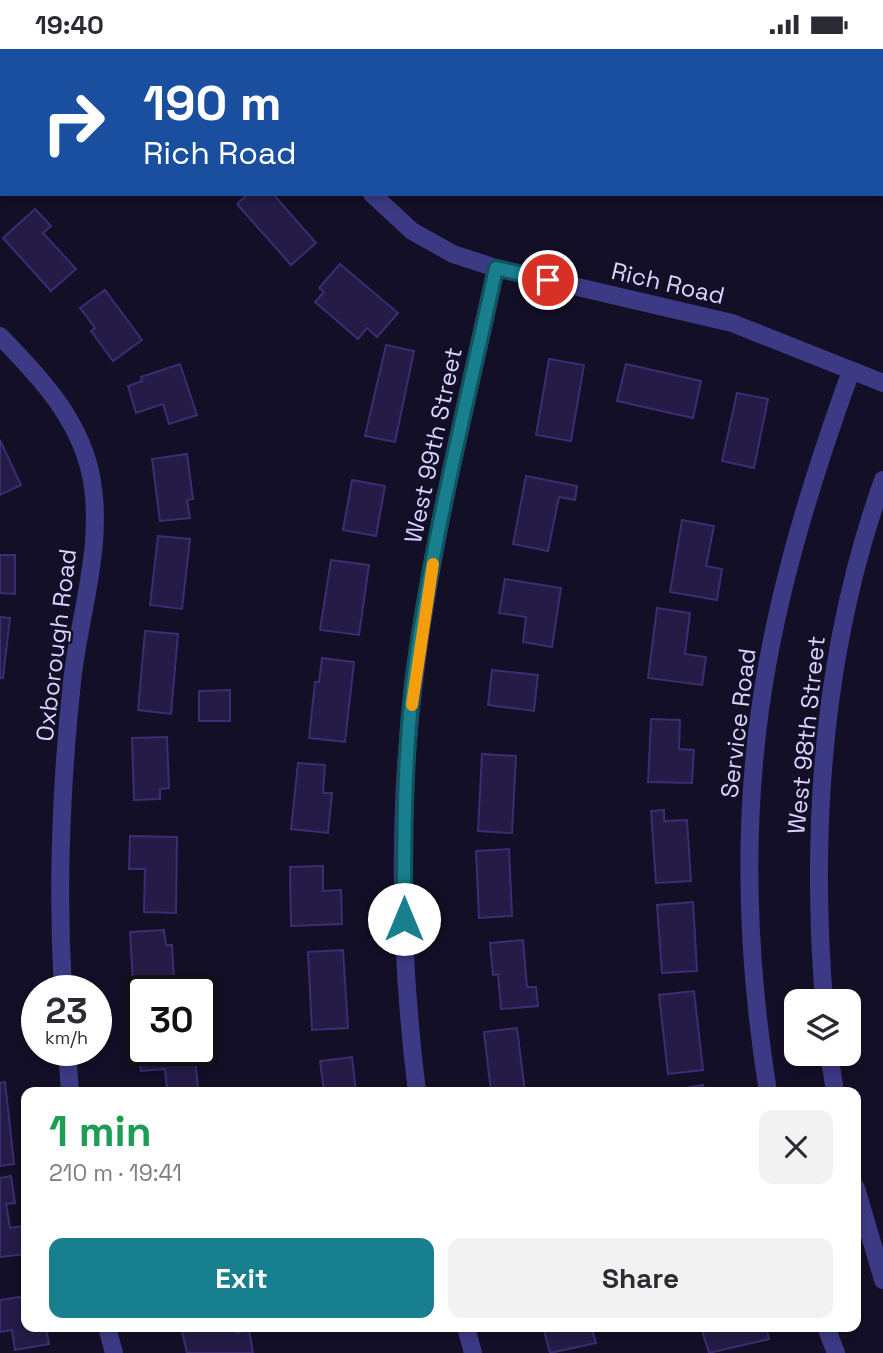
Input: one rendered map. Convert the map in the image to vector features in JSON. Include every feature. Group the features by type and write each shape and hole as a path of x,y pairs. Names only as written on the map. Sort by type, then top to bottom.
{"street":[{"name":"Rich Road","path":"374,196 412,231 453,254 496,268 732,323 883,383"},
{"name":"West 99th Street","path":"416,1087 410,1039 404,919 404,797 414,674 434,555 496,268"},
{"name":"Oxborough Road","path":"0,336 58,400 77,433 90,472 94,511 93,551 72,681 62,812 62,975"},
{"name":"Service Road","path":"767,1087 754,1006 748,862 757,733 780,604 821,453 851,371"},
{"name":"West 98th Street","path":"823,989 817,827 827,719 845,613 883,480"},
{"path":"68,1066 70,1087"},
{"path":"831,1066 834,1087"},
{"path":"861,1205 883,1280"},
{"path":"108,1332 114,1353"},
{"path":"467,1332 473,1353"},
{"path":"828,1332 836,1353"}],"building":[{"path":"246,196 275,196 316,243 291,265 237,204"},
{"path":"35,209 51,226 43,233 76,269 51,291 3,238"},
{"path":"340,264 398,313 377,337 367,328 358,339 315,302 324,292 319,288"},
{"path":"105,290 142,340 113,361 91,331 95,328 80,308"},
{"path":"386,345 414,351 395,442 365,436"},
{"path":"549,359 584,365 571,441 536,435"},
{"path":"180,364 197,415 169,424 163,404 136,413 128,386 142,381 141,377"},
{"path":"626,364 701,381 693,418 617,401"},
{"path":"737,393 768,399 754,468 722,461"},
{"path":"0,440 21,485 0,495"},
{"path":"187,454 193,499 187,500 190,518 160,521 152,459"},
{"path":"526,476 577,486 575,500 559,497 548,551 513,544"},
{"path":"352,480 385,486 376,536 343,530"},
{"path":"682,520 714,526 706,566 722,569 717,600 670,592"},
{"path":"158,536 190,539 182,609 150,605"},
{"path":"0,555 15,555 15,594 0,593"},
{"path":"331,560 369,565 359,635 320,630"},
{"path":"505,579 561,588 552,647 523,642 526,617 499,613"},
{"path":"657,608 690,613 685,654 706,657 702,685 648,678"},
{"path":"0,617 10,618 3,678 0,678"},
{"path":"145,631 178,634 171,714 138,710"},
{"path":"322,658 354,662 345,742 309,738 315,682 319,682"},
{"path":"492,670 538,675 534,711 488,705"},
{"path":"230,690 230,721 199,721 199,691"},
{"path":"651,719 680,720 679,749 694,750 692,783 648,782"},
{"path":"167,737 169,788 160,789 160,799 134,800 132,738"},
{"path":"482,754 516,756 512,833 478,831"},
{"path":"298,763 325,765 323,793 332,793 328,833 291,829"},
{"path":"664,810 664,821 687,820 691,881 656,883 651,811"},
{"path":"130,836 177,837 176,913 144,912 145,869 129,869"},
{"path":"509,849 512,916 479,918 476,851"},
{"path":"323,866 323,891 341,890 342,924 291,926 290,867"},
{"path":"693,902 697,971 662,973 657,905"},
{"path":"164,930 166,945 172,945 174,975 133,975 130,932"},
{"path":"523,940 527,987 536,987 538,1006 501,1009 498,974 493,975 490,943"},
{"path":"343,950 348,1028 312,1030 308,952"},
{"path":"694,991 703,1070 668,1074 659,995"},
{"path":"517,1028 524,1087 490,1087 484,1032"},
{"path":"352,1057 355,1087 323,1087 320,1061"},
{"path":"141,1066 196,1066 198,1087 167,1087 165,1069 141,1071"},
{"path":"5,1082 14,1164 0,1166 0,1083"},
{"path":"11,1176 15,1203 6,1204 10,1228 21,1227 21,1255 0,1257 0,1178"},
{"path":"21,1297 21,1332 47,1332 49,1344 15,1350 12,1330 0,1332 0,1300"},
{"path":"182,1332 249,1332 253,1353 187,1353"},
{"path":"544,1332 593,1332 596,1343 550,1353"},
{"path":"703,1332 767,1332 769,1339 709,1353"}],"slow traffic":[{"path":"412,705 414,674 433,564"}],"route":[{"path":"404,919 404,797 414,674 434,555 496,268 548,280"}]}
